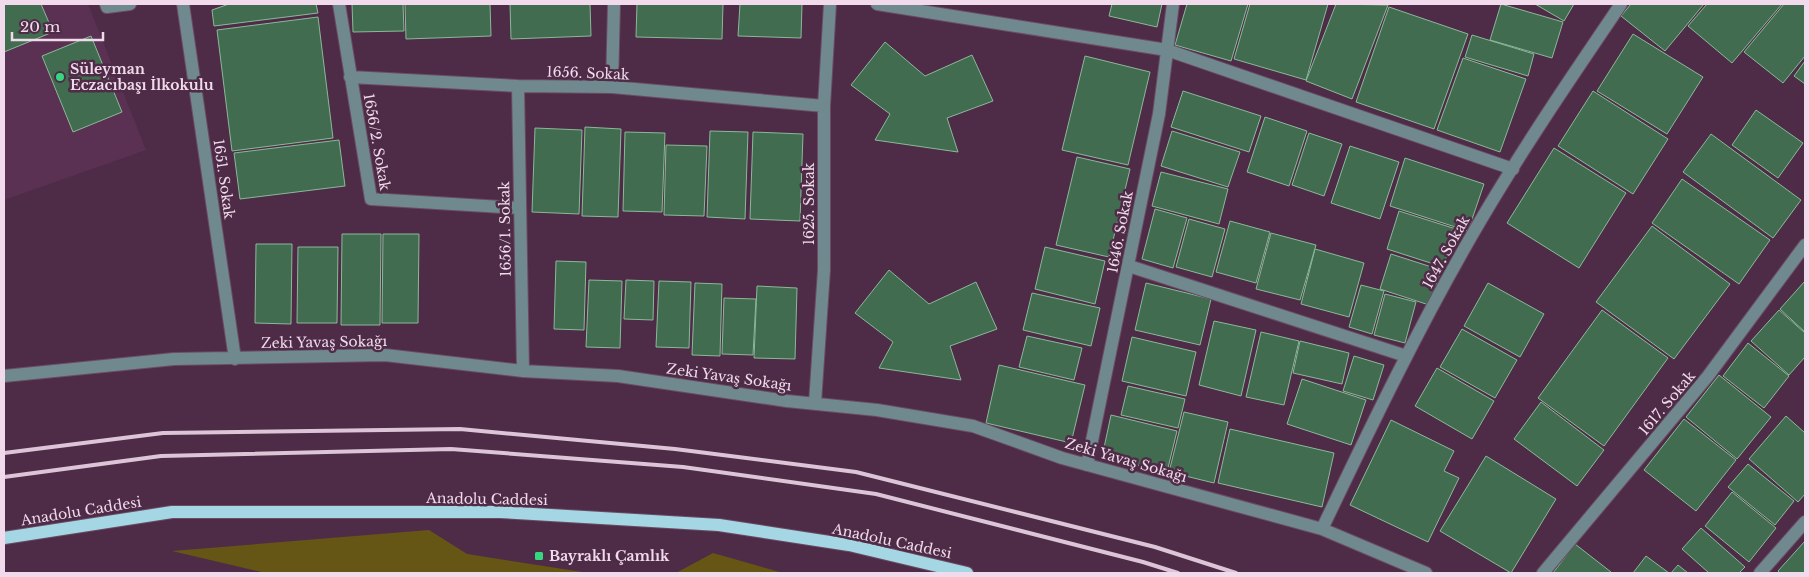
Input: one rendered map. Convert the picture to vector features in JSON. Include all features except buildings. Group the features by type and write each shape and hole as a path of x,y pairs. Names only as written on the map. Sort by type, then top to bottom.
{"main road":[{"name":"Anadolu Caddesi","path":"4,538 172,512 500,512 719,525 849,545 967,573"}],"street":[{"path":"106,4 107,7 130,4"},
{"name":"1651. Sokak","path":"183,4 235,359"},
{"name":"1656/2. Sokak","path":"339,4 372,199 519,208"},
{"path":"612,87 614,4"},
{"name":"1625. Sokak","path":"815,404 824,270 824,106 830,4"},
{"path":"877,4 1167,50 1513,169"},
{"name":"1646. Sokak","path":"1087,465 1159,114 1172,4"},
{"name":"1647. Sokak","path":"1322,529 1406,356 1480,223 1542,122 1621,4"},
{"name":"1656. Sokak","path":"350,77 518,86 612,87 824,106"},
{"name":"1656/1. Sokak","path":"518,86 523,371"},
{"name":"1617. Sokak","path":"1542,573 1708,376 1805,245"},
{"path":"1129,266 1406,356"},
{"name":"Zeki Yavaş Sokağı","path":"4,376 174,359 385,355 523,371 618,376 788,401 877,410 973,426 1062,458 1322,529 1426,573"},
{"path":"1760,573 1805,522"}],"shaded area":[{"name":"Süleyman Eczacıbaşı İlkokulu","path":"4,4 88,4 146,150 4,200"},
{"path":"429,530 467,554 589,573 266,573 172,551"},
{"path":"713,553 783,573 676,573"}],"railway":[{"path":"4,453 163,433 460,429 675,449 856,472 1155,547 1236,573"},
{"path":"4,477 161,456 451,449 683,467 876,494 1143,562 1178,573"}],"place":[{"name":"Süleyman Eczacıbaşı İlkokulu","path":"60,77"},
{"name":"Bayraklı Çamlık","path":"539,556"}]}
